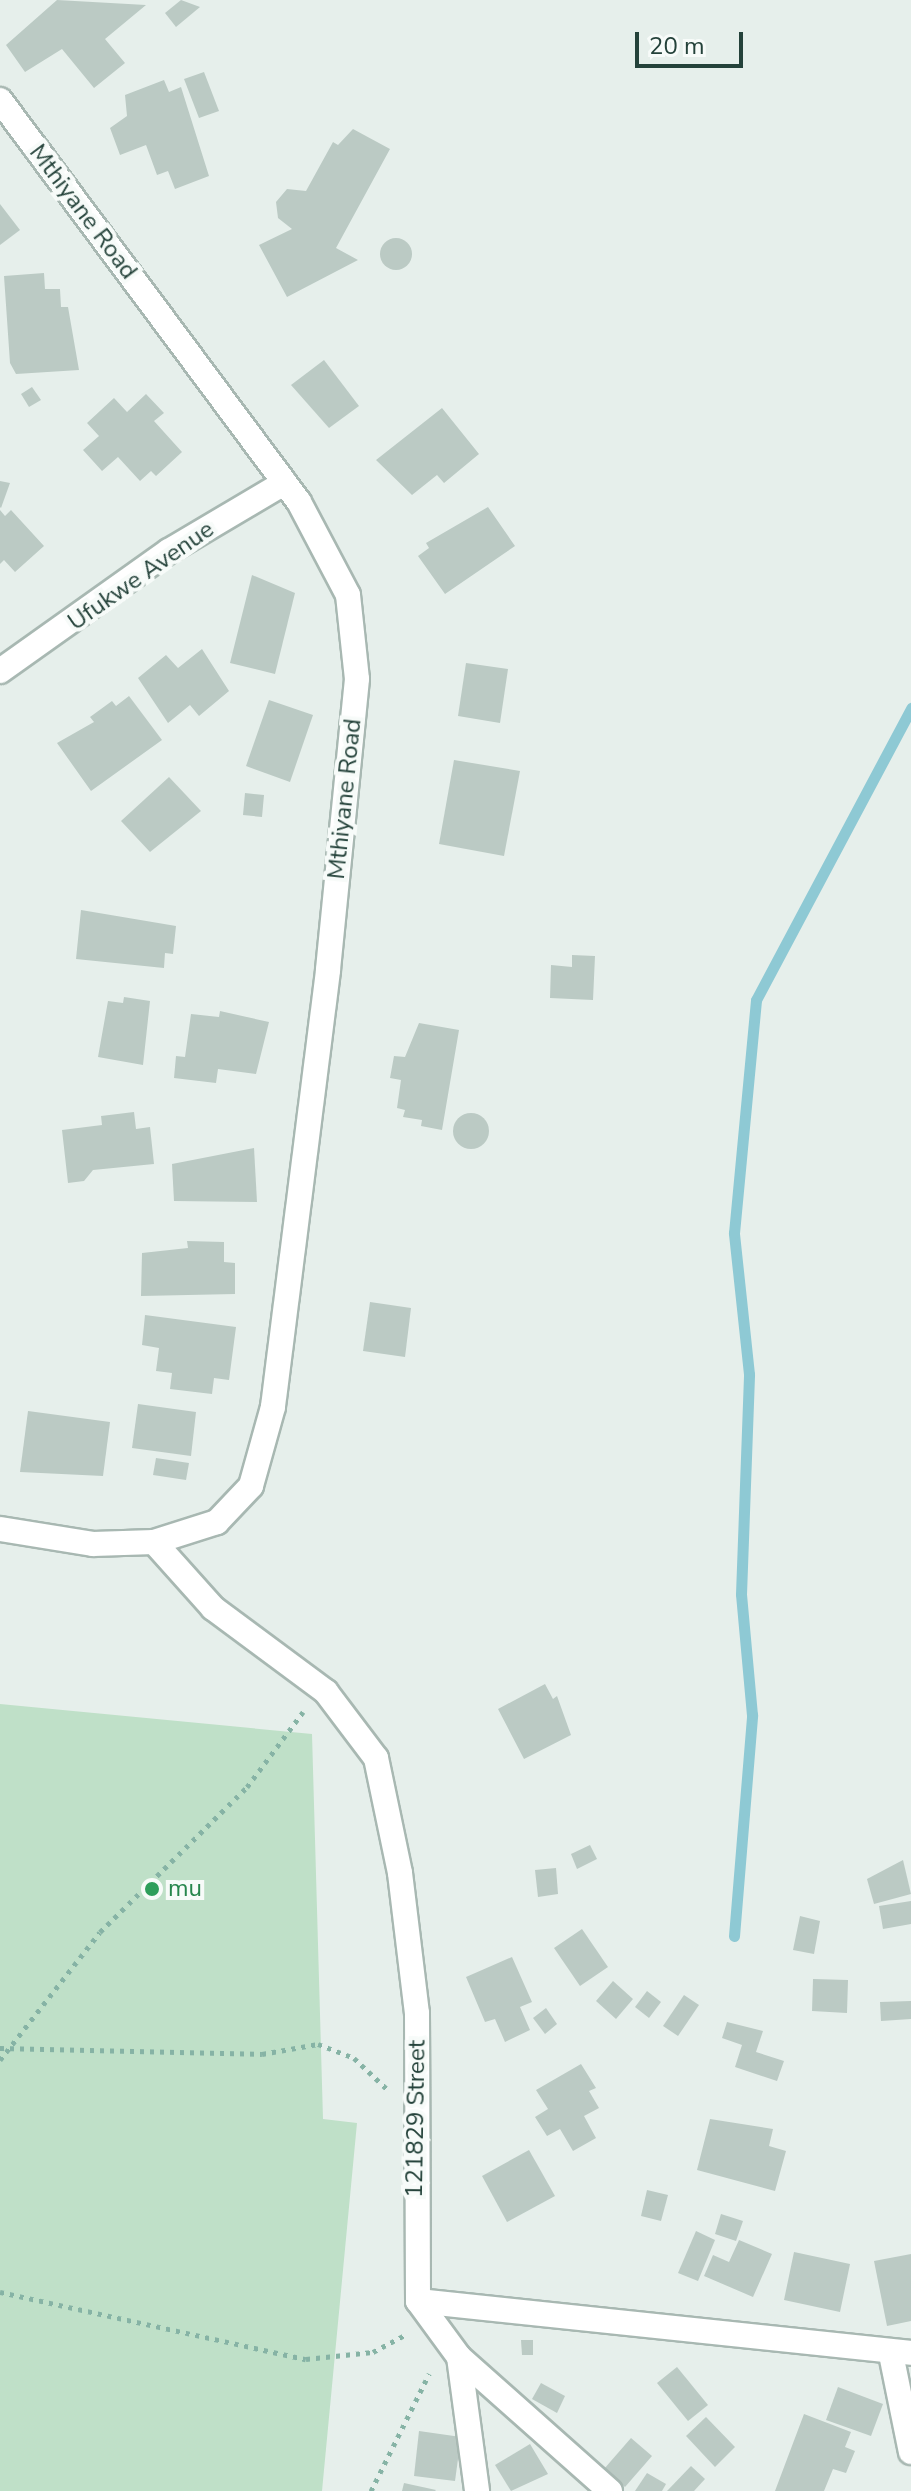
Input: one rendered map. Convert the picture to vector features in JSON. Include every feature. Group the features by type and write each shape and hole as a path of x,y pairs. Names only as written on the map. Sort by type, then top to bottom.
{"street":[{"name":"Mthiyane Road","path":"0,100 284,483 348,595 357,679 328,971 265,1452 237,1506 217,1522 154,1542 93,1544 0,1529"},
{"name":"Ufukwe Avenue","path":"0,671 169,551 284,483"},
{"name":"121829 Street","path":"154,1542 213,1608 316,1684 351,1718 383,1778 417,2013 424,2308"},
{"path":"424,2308 453,2350 610,2491"},
{"path":"424,2308 901,2353 911,2452"},
{"path":"453,2350 477,2491"}],"path":[{"path":"0,2060 3,2048 100,1932 276,1754 316,1684"},
{"path":"3,2048 262,2054 318,2044 354,2058 387,2089 418,2104"},
{"path":"0,2292 107,2320 320,2360 373,2352 399,2341 424,2308"},
{"path":"371,2491 453,2350"}],"green space":[{"path":"0,1704 312,1734 323,2119 357,2123 322,2491 0,2491"}],"building":[{"path":"57,0 146,5 105,39 125,63 94,88 62,49 25,72 6,45"},
{"path":"181,0 200,7 176,27 165,13"},
{"path":"204,72 219,111 199,118 184,79"},
{"path":"164,80 169,92 181,87 209,176 175,189 168,171 157,175 146,145 120,155 110,128 127,116 125,95"},
{"path":"353,129 390,149 336,248 358,260 287,297 259,245 292,229 278,218 276,202 287,189 306,191 333,142 338,145"},
{"path":"0,204 20,230 0,245"},
{"path":"396,238 407,243 412,254 407,265 396,270 385,265 380,254 385,243"},
{"path":"44,273 45,289 60,289 61,307 68,307 79,370 16,374 10,363 4,276"},
{"path":"324,360 359,406 329,428 291,385"},
{"path":"32,387 41,400 29,407 21,394"},
{"path":"146,394 164,413 154,421 182,452 156,476 151,471 140,481 118,457 102,471 83,450 99,436 87,423 114,398 127,412"},
{"path":"442,408 479,454 444,483 437,475 412,495 376,460"},
{"path":"0,481 10,483 1,508 0,507"},
{"path":"488,507 515,546 445,594 418,556 429,548 426,543"},
{"path":"0,510 5,516 11,510 44,546 15,572 4,560 0,564"},
{"path":"252,575 295,593 275,674 230,663"},
{"path":"202,649 229,691 199,716 190,705 168,723 138,678 166,655 178,668"},
{"path":"466,663 508,669 500,723 458,716"},
{"path":"129,696 162,740 91,791 57,743 94,722 90,717 112,701 116,706"},
{"path":"269,700 313,715 290,782 246,766"},
{"path":"454,760 520,771 504,856 439,844"},
{"path":"169,777 201,811 150,852 121,821"},
{"path":"245,793 264,795 262,817 243,815"},
{"path":"81,910 176,926 173,954 165,953 164,968 76,959"},
{"path":"572,955 595,956 593,1000 550,998 551,965 572,967"},
{"path":"124,997 150,1001 143,1065 98,1057 108,1001 123,1003"},
{"path":"220,1011 269,1022 256,1074 218,1069 216,1083 174,1078 176,1056 185,1057 191,1014 219,1017"},
{"path":"419,1023 459,1030 442,1130 421,1126 422,1120 403,1117 405,1110 397,1108 401,1080 390,1078 394,1056 405,1057"},
{"path":"134,1112 136,1129 150,1127 154,1164 93,1170 84,1181 68,1183 62,1130 102,1125 101,1116"},
{"path":"471,1113 484,1118 489,1131 484,1144 471,1149 458,1144 453,1131 458,1118"},
{"path":"254,1148 257,1202 174,1201 172,1164"},
{"path":"187,1241 224,1242 224,1262 235,1263 235,1294 141,1296 142,1253 188,1248"},
{"path":"370,1302 411,1308 405,1357 363,1351"},
{"path":"145,1315 236,1327 229,1380 214,1378 212,1394 170,1389 172,1373 156,1371 159,1348 142,1345"},
{"path":"138,1404 196,1412 191,1456 132,1448"},
{"path":"28,1411 110,1422 103,1476 20,1472"},
{"path":"156,1458 189,1463 186,1480 153,1475"},
{"path":"545,1684 553,1699 557,1696 571,1735 524,1759 498,1709"},
{"path":"590,1845 597,1859 577,1869 571,1854"},
{"path":"903,1860 911,1894 874,1904 867,1879"},
{"path":"556,1868 558,1894 538,1897 535,1870"},
{"path":"911,1901 911,1924 883,1929 879,1906"},
{"path":"800,1916 820,1921 814,1954 793,1950"},
{"path":"582,1929 608,1967 580,1986 554,1948"},
{"path":"512,1957 532,2002 520,2007 530,2030 505,2042 495,2019 485,2022 466,1977"},
{"path":"813,1979 848,1980 847,2013 812,2011"},
{"path":"613,1981 633,1999 616,2019 596,2001"},
{"path":"647,1991 661,2002 649,2018 635,2007"},
{"path":"684,1995 699,2005 678,2036 663,2026"},
{"path":"911,2001 911,2019 881,2021 880,2002"},
{"path":"546,2008 557,2024 545,2034 533,2018"},
{"path":"727,2022 763,2031 756,2052 784,2061 777,2081 735,2067 742,2045 722,2038"},
{"path":"581,2064 596,2088 589,2091 599,2108 584,2116 596,2138 573,2151 560,2129 547,2136 535,2117 548,2109 536,2090"},
{"path":"710,2119 773,2129 769,2146 786,2151 775,2191 697,2170"},
{"path":"529,2150 555,2196 507,2222 482,2176"},
{"path":"647,2190 668,2195 661,2221 641,2216"},
{"path":"721,2214 743,2221 736,2241 715,2234"},
{"path":"696,2231 715,2240 698,2281 678,2273"},
{"path":"739,2240 772,2254 753,2297 704,2276 713,2255 729,2262"},
{"path":"794,2252 850,2264 840,2312 784,2300"},
{"path":"911,2254 911,2321 887,2326 874,2261"},
{"path":"521,2340 533,2340 533,2355 522,2355"},
{"path":"677,2367 708,2405 688,2421 657,2383"},
{"path":"541,2383 565,2396 557,2413 532,2399"},
{"path":"838,2387 883,2404 871,2436 826,2420"},
{"path":"804,2414 851,2432 845,2447 855,2451 846,2473 833,2469 824,2491 775,2491"},
{"path":"706,2417 735,2447 715,2467 686,2436"},
{"path":"419,2431 461,2437 455,2481 414,2476"},
{"path":"631,2438 652,2456 625,2487 604,2469"},
{"path":"530,2444 548,2474 511,2491 495,2465"},
{"path":"691,2466 705,2479 694,2491 667,2491"},
{"path":"647,2473 666,2484 662,2491 635,2491"},
{"path":"404,2483 436,2490 402,2491"}],"waterway":[{"path":"734,1936 752,1715 741,1594 749,1374 734,1233 756,1000 911,708"}],"place":[{"name":"mu","path":"152,1889"}]}
